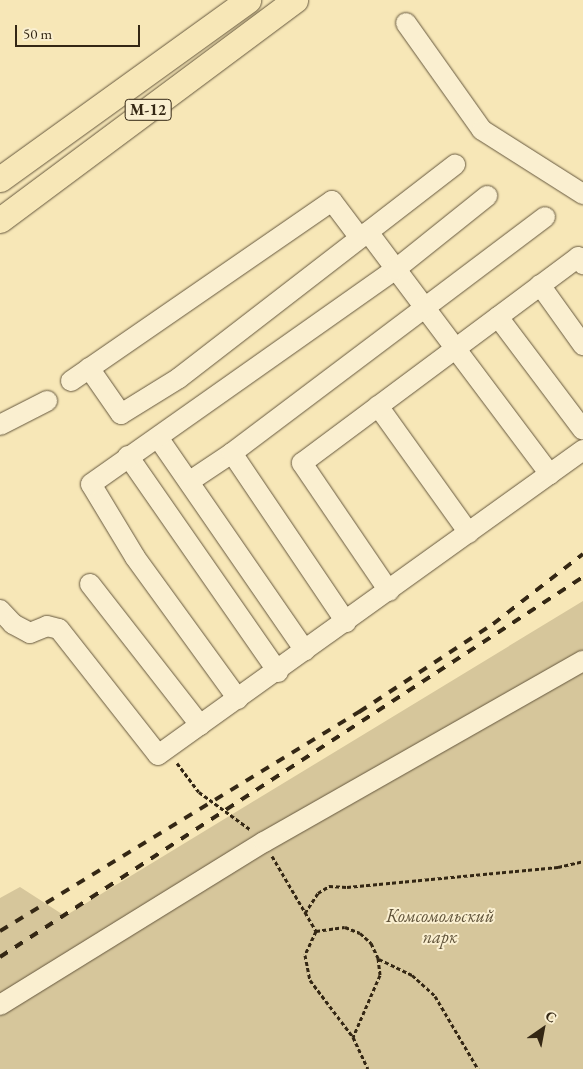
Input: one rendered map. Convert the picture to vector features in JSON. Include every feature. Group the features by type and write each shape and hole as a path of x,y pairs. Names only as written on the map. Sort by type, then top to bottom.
{"main road":[{"name":"М-12","path":"0,179 248,0"},
{"name":"М-12","path":"0,220 295,0"}],"lane":[{"path":"406,23 482,130 551,177 583,194"},
{"path":"89,368 121,414 179,378 455,165"},
{"path":"238,699 135,557 92,484 128,456 159,438 396,269 487,196"},
{"path":"71,381 332,201 396,269 550,474"},
{"path":"190,481 232,453 426,308 545,216"},
{"path":"388,591 302,463 578,257 583,264"},
{"path":"540,285 583,346"},
{"path":"498,317 583,430"},
{"path":"0,425 47,401"},
{"path":"378,406 469,533"},
{"path":"159,438 305,651"},
{"path":"0,610 13,624 30,633 47,626 59,629 158,755 278,672 583,450"},
{"path":"232,453 346,622"},
{"path":"128,456 278,672"},
{"path":"90,584 200,725"},
{"path":"0,1005 264,842 583,661"}],"path":[{"path":"168,748 187,781 264,842 316,931"},
{"path":"305,913 318,893 329,886 549,868 583,861"},
{"path":"353,1037 380,975 378,958 371,943 360,933 346,927 316,931 308,942 305,967 319,994 353,1037 368,1069"},
{"path":"378,958 412,974 435,996 478,1069"}],"green space":[{"name":"Комсомольский парк","path":"583,601 583,1069 0,1069 0,898 20,887 65,916"}],"railway":[{"path":"0,931 359,712 493,624 583,554"},
{"path":"0,957 583,577"}]}
